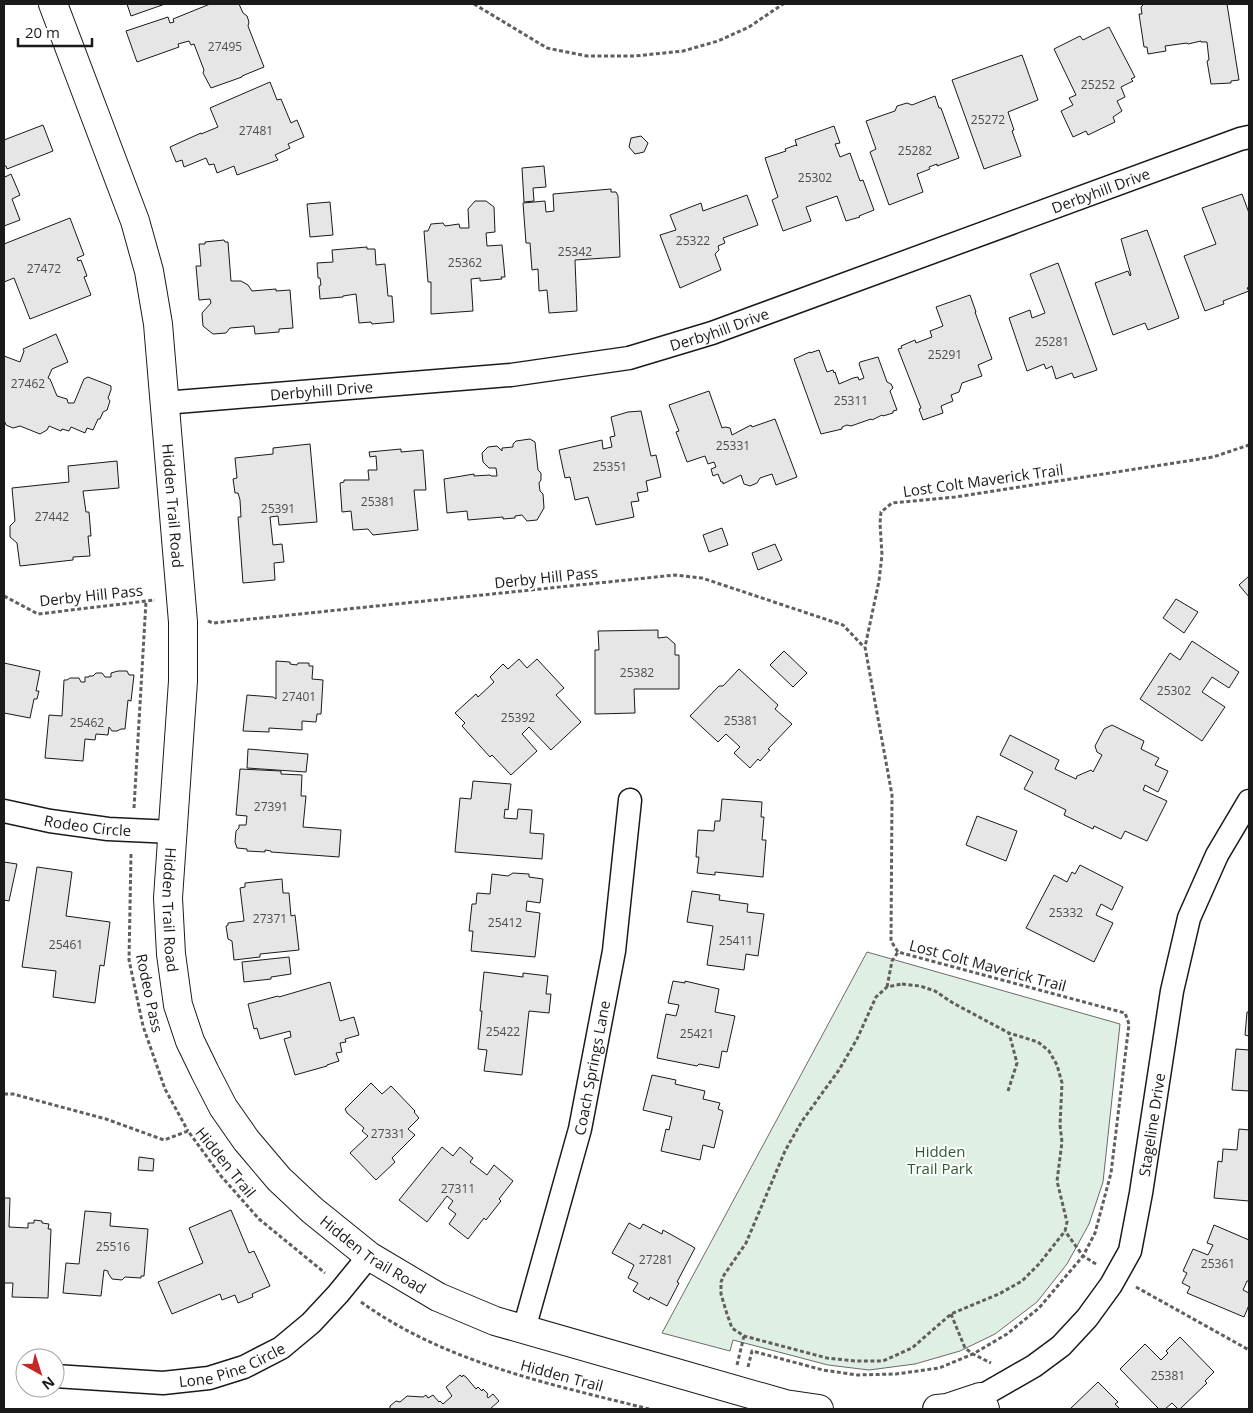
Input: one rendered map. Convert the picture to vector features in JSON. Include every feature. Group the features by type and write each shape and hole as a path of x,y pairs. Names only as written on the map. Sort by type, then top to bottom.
{"street":[{"name":"Hidden Trail Road","path":"53,4 135,221 149,271 156,316 183,622 183,681 168,898 170,954 178,1004 194,1049 224,1107 246,1140 279,1179 312,1210 369,1256 438,1297 495,1321 784,1407 819,1409"},
{"name":"Derbyhill Drive","path":"164,403 511,374 629,358 712,333 1249,137"},
{"name":"Coach Springs Lane","path":"524,1329 582,1119 614,951 630,800"},
{"name":"Stageline Drive","path":"982,1403 1061,1346 1087,1318 1111,1285 1130,1251 1141,1193 1172,991 1189,918 1217,855 1249,801"},
{"name":"Rodeo Circle","path":"4,811 50,821 108,829 173,832"},
{"name":"Lone Pine Circle","path":"65,1377 163,1383 209,1378 244,1367 281,1348 311,1323 369,1256"},
{"path":"937,1409 982,1403"}],"path":[{"path":"474,4 547,48 587,56 635,56 683,51 718,41 749,27 783,4"},
{"name":"Lost Colt Maverick Trail","path":"1083,1256 1095,1233 1111,1173 1130,1024 1125,1012 898,952 891,941 892,795 865,647 879,581 882,556 881,512 892,503 955,498 1213,457 1249,444"},
{"name":"Derby Hill Pass","path":"213,623 675,575 702,578 842,624 865,647"},
{"name":"Derby Hill Pass","path":"4,596 38,614 154,600"},
{"path":"134,801 146,601"},
{"name":"Rodeo Pass","path":"131,851 129,960 146,1035 166,1088 188,1130"},
{"path":"887,987 892,960 898,952"},
{"path":"902,984 920,986 935,991 953,1003 1009,1033 1038,1042 1049,1051 1062,1083 1060,1125 1062,1142 1057,1181 1067,1222 1065,1231 1039,1264 1022,1281 999,1294 951,1314 912,1348 883,1361 827,1358 744,1336 732,1328 722,1294 721,1282 746,1243 784,1151 857,1039 876,997 887,987 902,984"},
{"path":"1008,1091 1017,1063 1009,1033"},
{"name":"Hidden Trail","path":"4,1094 13,1094 106,1120 164,1140 188,1130 221,1176 259,1219 324,1273"},
{"path":"1065,1231 1083,1256 1090,1261"},
{"path":"750,1361 752,1351 823,1370 857,1375 896,1374 939,1368 973,1354 1007,1334 1040,1308 1083,1256"},
{"path":"1138,1289 1249,1350"},
{"name":"Hidden Trail","path":"364,1304 422,1338 479,1362 527,1378 649,1409"},
{"path":"951,1314 966,1348 973,1354"}],"green space":[{"name":"Hidden Trail Park","path":"867,952 1120,1024 1103,1182 1089,1224 1067,1264 1037,1302 995,1334 960,1351 915,1364 869,1370 828,1365 733,1340 730,1351 662,1333"}],"building":[{"path":"127,4 165,4 131,16"},
{"path":"210,4 239,4 243,13 247,16 248,26 264,67 211,88 203,73 204,70 194,44 191,45 189,41 178,44 179,47 137,62 126,31 168,17 170,23 174,22 173,19"},
{"path":"1144,4 1227,4 1239,80 1231,81 1231,83 1211,84 1207,61 1209,60 1207,42 1201,41 1165,46 1166,51 1148,54 1147,47 1144,47 1139,14 1142,14 1141,7"},
{"path":"1109,27 1135,77 1131,79 1133,81 1121,87 1125,97 1117,101 1122,111 1113,117 1115,122 1088,135 1086,131 1073,137 1061,111 1073,105 1069,98 1076,95 1054,49 1080,36 1083,40"},
{"path":"1022,55 1038,100 1008,112 1014,130 1012,131 1021,156 984,169 952,80"},
{"path":"270,82 277,100 281,99 291,123 297,120 304,137 288,144 290,148 275,155 278,160 237,175 234,166 217,173 214,164 209,165 206,158 184,167 182,160 176,162 170,147 218,127 210,108"},
{"path":"935,96 959,158 929,167 930,169 917,174 923,192 889,205 870,152 876,149 866,121 895,111 897,106 907,103 912,105"},
{"path":"43,125 53,151 7,169 4,166 4,140"},
{"path":"834,126 840,143 835,144 840,157 850,153 860,181 863,180 874,210 846,221 837,196 806,207 811,221 783,231 772,200 778,197 765,158 797,146 795,140"},
{"path":"641,136 648,143 644,152 635,154 629,147 631,138"},
{"path":"544,166 546,187 533,188 534,201 524,202 522,168"},
{"path":"4,174 5,177 11,174 20,195 12,199 20,220 4,226"},
{"path":"611,189 611,192 616,192 618,196 620,257 575,260 577,311 549,313 547,290 539,291 538,269 532,270 530,243 526,243 523,203 545,201 546,212 554,211 553,194"},
{"path":"1242,194 1249,213 1249,287 1247,288 1249,291 1223,301 1224,304 1205,311 1184,256 1216,244 1202,208"},
{"path":"747,195 758,225 723,238 725,243 718,246 719,250 715,254 721,270 680,288 660,235 676,230 670,215 701,203 703,211"},
{"path":"475,201 486,201 494,207 495,232 486,233 487,246 502,245 505,277 501,277 502,279 480,281 480,278 471,279 473,311 431,314 431,282 428,282 424,231 428,231 431,224 443,223 445,226 459,224 460,228 469,228 468,209"},
{"path":"330,202 333,235 310,237 307,204"},
{"path":"70,218 84,255 77,258 78,261 81,260 87,276 84,277 91,295 30,319 14,278 4,282 4,244"},
{"path":"1147,230 1179,318 1148,330 1145,323 1113,335 1095,283 1128,271 1131,275 1121,239"},
{"path":"224,240 228,242 231,281 241,281 248,285 252,291 290,290 293,328 279,329 279,332 255,334 254,326 230,328 226,333 213,334 203,326 202,313 211,303 210,299 199,300 196,266 201,266 199,244"},
{"path":"367,247 367,249 375,249 376,265 385,264 388,296 392,296 394,322 359,323 356,294 320,299 319,286 321,285 320,278 318,278 317,263 333,262 332,250"},
{"path":"1058,263 1097,370 1074,378 1072,373 1056,379 1052,366 1046,369 1044,364 1027,371 1009,318 1030,310 1032,318 1045,313 1030,274"},
{"path":"970,295 992,359 978,365 982,376 962,383 959,392 951,395 953,401 941,406 943,413 923,420 919,409 921,408 898,349 915,340 916,343 932,337 930,331 943,326 936,307"},
{"path":"56,334 68,362 52,369 48,378 57,396 67,399 68,403 74,403 84,379 88,377 111,386 107,410 98,419 93,430 87,428 85,433 71,427 69,431 62,429 61,431 49,426 47,430 40,434 20,426 13,428 6,425 4,420 4,356 20,362 23,349"},
{"path":"819,350 827,372 833,370 835,372 839,384 853,378 858,377 859,380 864,378 860,362 878,357 887,382 893,388 890,391 897,410 872,420 851,426 847,425 842,427 842,429 821,434 794,359"},
{"path":"709,391 722,428 730,428 732,435 751,425 752,427 775,419 797,477 776,485 772,474 760,478 757,483 750,486 744,484 741,475 723,484 718,474 713,476 711,469 716,467 714,462 708,464 705,456 687,462 676,432 679,431 669,405"},
{"path":"641,411 651,456 656,455 661,477 646,481 648,491 637,493 639,501 631,502 634,517 596,525 588,497 575,500 570,477 565,478 559,450 602,440 603,449 612,447 610,437 615,436 611,417 628,412"},
{"path":"530,439 535,442 538,470 541,473 540,491 543,494 544,508 537,520 527,521 522,515 515,516 515,518 503,519 503,517 468,520 467,511 447,513 444,479 474,474 474,476 497,476 496,468 489,468 483,462 482,453 488,447 497,446 502,451 502,448 513,447 516,441"},
{"path":"310,444 317,522 279,525 278,516 270,517 273,545 282,544 284,562 274,563 275,580 243,583 238,517 241,517 240,500 238,493 235,493 233,479 237,478 235,458 273,454 273,448"},
{"path":"401,449 401,452 423,450 426,490 414,490 418,530 373,535 368,529 353,530 351,511 342,512 340,483 344,482 344,480 369,480 368,470 377,470 376,456 370,457 369,452"},
{"path":"117,461 119,488 83,491 86,512 89,512 91,536 88,536 90,556 73,557 73,560 20,566 17,543 10,537 10,526 15,521 12,488 69,482 68,466"},
{"path":"722,528 728,545 709,552 703,535"},
{"path":"775,544 782,560 758,570 752,553"},
{"path":"1249,576 1249,597 1239,585"},
{"path":"1176,599 1198,612 1184,633 1163,618"},
{"path":"658,630 658,638 667,637 675,644 675,655 679,655 679,689 634,689 635,713 595,714 595,650 599,650 598,631"},
{"path":"1192,641 1239,672 1229,688 1212,677 1202,692 1225,707 1202,741 1140,699 1170,653 1180,660"},
{"path":"784,651 807,673 793,687 770,665"},
{"path":"519,659 527,668 537,659 564,688 556,695 581,722 551,750 529,727 522,734 537,751 511,775 492,755 490,757 462,726 465,723 455,713 476,694 478,697 494,682 490,677 503,664 508,669"},
{"path":"276,661 290,662 290,664 297,665 298,663 309,663 309,666 313,666 312,679 323,680 321,714 317,714 316,722 302,721 302,730 269,728 269,732 243,731 247,695 273,697 276,699"},
{"path":"4,663 40,671 36,691 39,691 37,699 34,699 30,718 4,713"},
{"path":"739,669 778,705 775,709 792,724 768,749 770,750 760,761 758,759 750,768 734,753 740,747 726,734 718,742 690,716 719,686 723,686"},
{"path":"127,671 129,675 134,675 131,701 128,700 125,729 112,731 109,727 108,735 96,734 95,740 85,739 83,761 45,758 49,715 62,716 64,680 79,678 81,682 85,682 85,677 93,676 96,673 102,673 105,677 111,677 111,673"},
{"path":"1112,725 1144,741 1141,749 1159,758 1155,765 1168,771 1158,792 1145,785 1143,790 1167,801 1147,841 1125,831 1121,839 1094,826 1093,829 1064,815 1066,810 1024,789 1033,772 1000,755 1010,735 1059,760 1055,769 1076,779 1077,776 1091,770 1093,772 1102,755 1097,752 1095,746 1104,729"},
{"path":"248,749 308,754 306,772 247,768"},
{"path":"240,769 281,771 281,774 302,775 301,796 306,796 303,827 341,830 339,857 265,850 265,852 247,851 247,849 237,848 235,842 236,831 239,825 246,825 247,816 236,815"},
{"path":"473,781 511,784 508,810 505,809 504,818 517,819 518,809 532,810 530,833 544,834 542,859 455,852 460,798 471,799"},
{"path":"722,799 762,802 761,817 764,817 762,840 766,840 763,877 715,872 715,875 697,873 699,857 696,857 698,830 714,831 715,821 720,821"},
{"path":"977,816 1017,831 1006,861 966,845"},
{"path":"4,862 17,864 9,901 4,900"},
{"path":"1080,865 1123,887 1112,910 1101,904 1096,915 1113,923 1094,962 1026,928 1054,875 1067,882 1072,872 1075,874"},
{"path":"37,867 72,872 66,916 110,922 104,966 100,965 95,1003 53,997 56,971 22,967"},
{"path":"513,873 529,874 529,877 543,879 540,903 527,901 526,911 540,913 535,957 471,951 473,931 469,931 472,904 476,904 477,893 490,894 492,874 508,876"},
{"path":"282,879 283,893 289,893 291,916 295,915 299,950 260,954 260,957 234,960 232,941 228,939 226,926 228,923 244,921 240,888 245,887 245,883"},
{"path":"692,891 720,895 719,900 748,904 747,912 764,914 758,956 746,954 744,970 707,965 713,926 687,922"},
{"path":"289,957 291,974 271,977 271,979 244,982 242,962"},
{"path":"484,972 523,977 523,973 548,976 546,994 551,994 549,1013 529,1011 522,1075 484,1071 487,1050 478,1049"},
{"path":"673,981 685,983 685,981 719,989 715,1012 735,1016 727,1052 722,1051 719,1068 699,1064 697,1066 657,1058 666,1014 676,1016 679,1005 668,1003"},
{"path":"330,982 340,1021 354,1017 359,1035 345,1039 346,1042 340,1043 342,1052 336,1053 339,1061 295,1075 284,1039 291,1037 290,1031 260,1039 257,1028 254,1029 248,1004"},
{"path":"1247,1012 1249,1012 1249,1036 1245,1035"},
{"path":"1236,1049 1249,1050 1249,1091 1232,1090"},
{"path":"652,1075 676,1080 675,1084 705,1091 703,1099 720,1103 718,1109 723,1111 714,1148 703,1145 700,1160 661,1151 666,1129 669,1130 672,1117 643,1110"},
{"path":"371,1083 382,1094 391,1086 415,1111 419,1118 408,1129 415,1135 392,1158 395,1162 376,1180 350,1153 368,1136 362,1131 364,1128 345,1109"},
{"path":"1239,1129 1249,1130 1249,1201 1214,1198 1218,1161 1222,1162 1223,1149 1237,1150"},
{"path":"442,1147 453,1156 460,1147 473,1158 470,1162 487,1175 494,1165 513,1181 499,1199 501,1201 486,1220 484,1218 468,1239 449,1224 456,1214 448,1208 453,1201 447,1196 427,1222 399,1200"},
{"path":"139,1157 154,1159 153,1171 138,1170"},
{"path":"4,1198 10,1198 9,1227 28,1228 28,1223 34,1223 34,1220 49,1224 48,1229 51,1229 48,1298 12,1297 13,1283 4,1283"},
{"path":"231,1210 249,1253 254,1251 270,1286 252,1294 253,1297 238,1303 235,1295 222,1300 220,1294 172,1314 158,1282 203,1263 189,1228"},
{"path":"85,1211 111,1213 110,1226 148,1229 144,1276 141,1276 141,1278 125,1277 122,1280 112,1279 108,1271 104,1270 101,1296 63,1293 66,1263 79,1264"},
{"path":"629,1223 640,1229 643,1224 662,1234 663,1230 695,1248 667,1306 650,1297 649,1300 633,1291 638,1283 628,1278 634,1265 612,1253"},
{"path":"1214,1225 1249,1240 1249,1281 1247,1281 1243,1290 1249,1293 1249,1305 1244,1317 1187,1293 1190,1287 1182,1283 1187,1273 1183,1271 1193,1249 1208,1255 1213,1245 1207,1243"},
{"path":"1180,1337 1214,1372 1205,1381 1207,1383 1180,1409 1172,1403 1165,1409 1159,1409 1120,1369 1145,1344 1161,1360 1168,1353 1166,1351"},
{"path":"460,1375 466,1377 476,1389 478,1387 482,1391 483,1389 488,1394 488,1398 493,1394 499,1401 490,1409 390,1409 390,1406 396,1401 400,1402 407,1396 423,1397 426,1395 428,1398 433,1395 443,1404 452,1396 446,1387"},
{"path":"1098,1382 1118,1402 1115,1404 1120,1409 1070,1409"}]}
